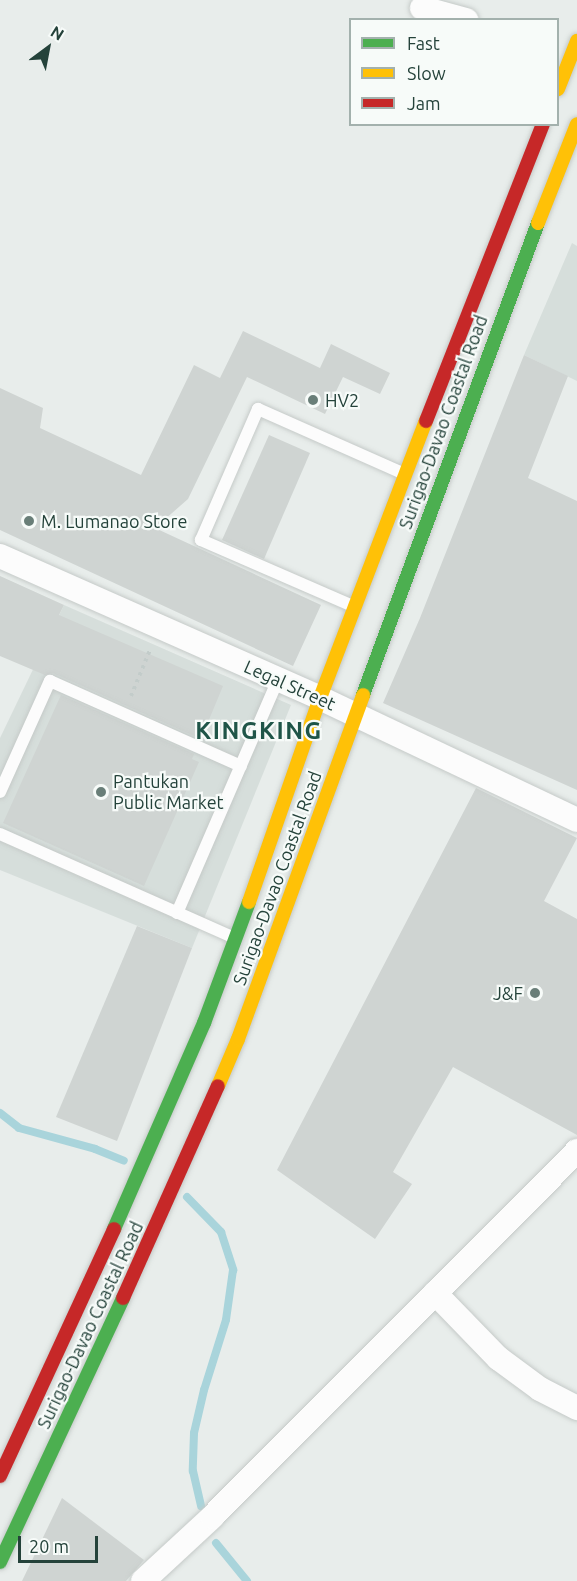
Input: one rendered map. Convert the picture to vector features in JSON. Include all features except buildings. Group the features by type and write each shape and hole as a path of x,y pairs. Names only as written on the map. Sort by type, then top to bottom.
{"highway":[{"path":"561,90 570,44"},
{"name":"Surigao-Davao Coastal Road","path":"0,1476 144,1187 236,939 320,698 406,474 494,287 577,124"},
{"name":"Surigao-Davao Coastal Road","path":"0,1562 169,1199 238,1039 356,714 494,287 542,126"},
{"path":"144,1187 169,1199"}],"street":[{"path":"422,8 459,18"},
{"name":"Legal Street","path":"0,556 356,714 577,820"},
{"path":"143,1581 212,1517 577,1151"},
{"path":"435,1293 498,1358 540,1389 577,1408"}],"lane":[{"path":"355,608 201,540 258,410 406,474"},
{"path":"177,913 278,680"},
{"path":"0,792 50,681 241,766"},
{"path":"0,834 236,939"}],"path":[{"path":"123,713 160,627"}],"shaded area":[{"path":"572,243 577,246 577,381 524,355"},
{"path":"64,605 291,705 192,948 0,870 0,738"}],"waterway":[{"path":"0,1113 19,1128 95,1149 124,1161"},
{"path":"187,1197 221,1232 233,1270 226,1320 204,1390 194,1433 193,1471 201,1506"},
{"path":"216,1543 247,1581"}],"traffic: fast":[{"path":"363,695 538,223"},
{"path":"114,1229 204,1023 249,902"},
{"path":"0,1562 123,1298"}],"traffic: slow":[{"path":"559,86 577,41"},
{"path":"538,223 577,124"},
{"path":"249,902 320,698 426,421"},
{"path":"218,1086 238,1039 363,695"}],"traffic: jam":[{"path":"426,421 542,126"},
{"path":"123,1298 218,1086"},
{"path":"0,1476 114,1229"}],"place":[{"name":"HV2","path":"313,400"},
{"name":"M. Lumanao Store","path":"29,521"},
{"name":"Pantukan Public Market","path":"101,792"},
{"name":"J&F","path":"535,993"}],"district":[{"name":"KINGKING","path":"259,731"}]}
